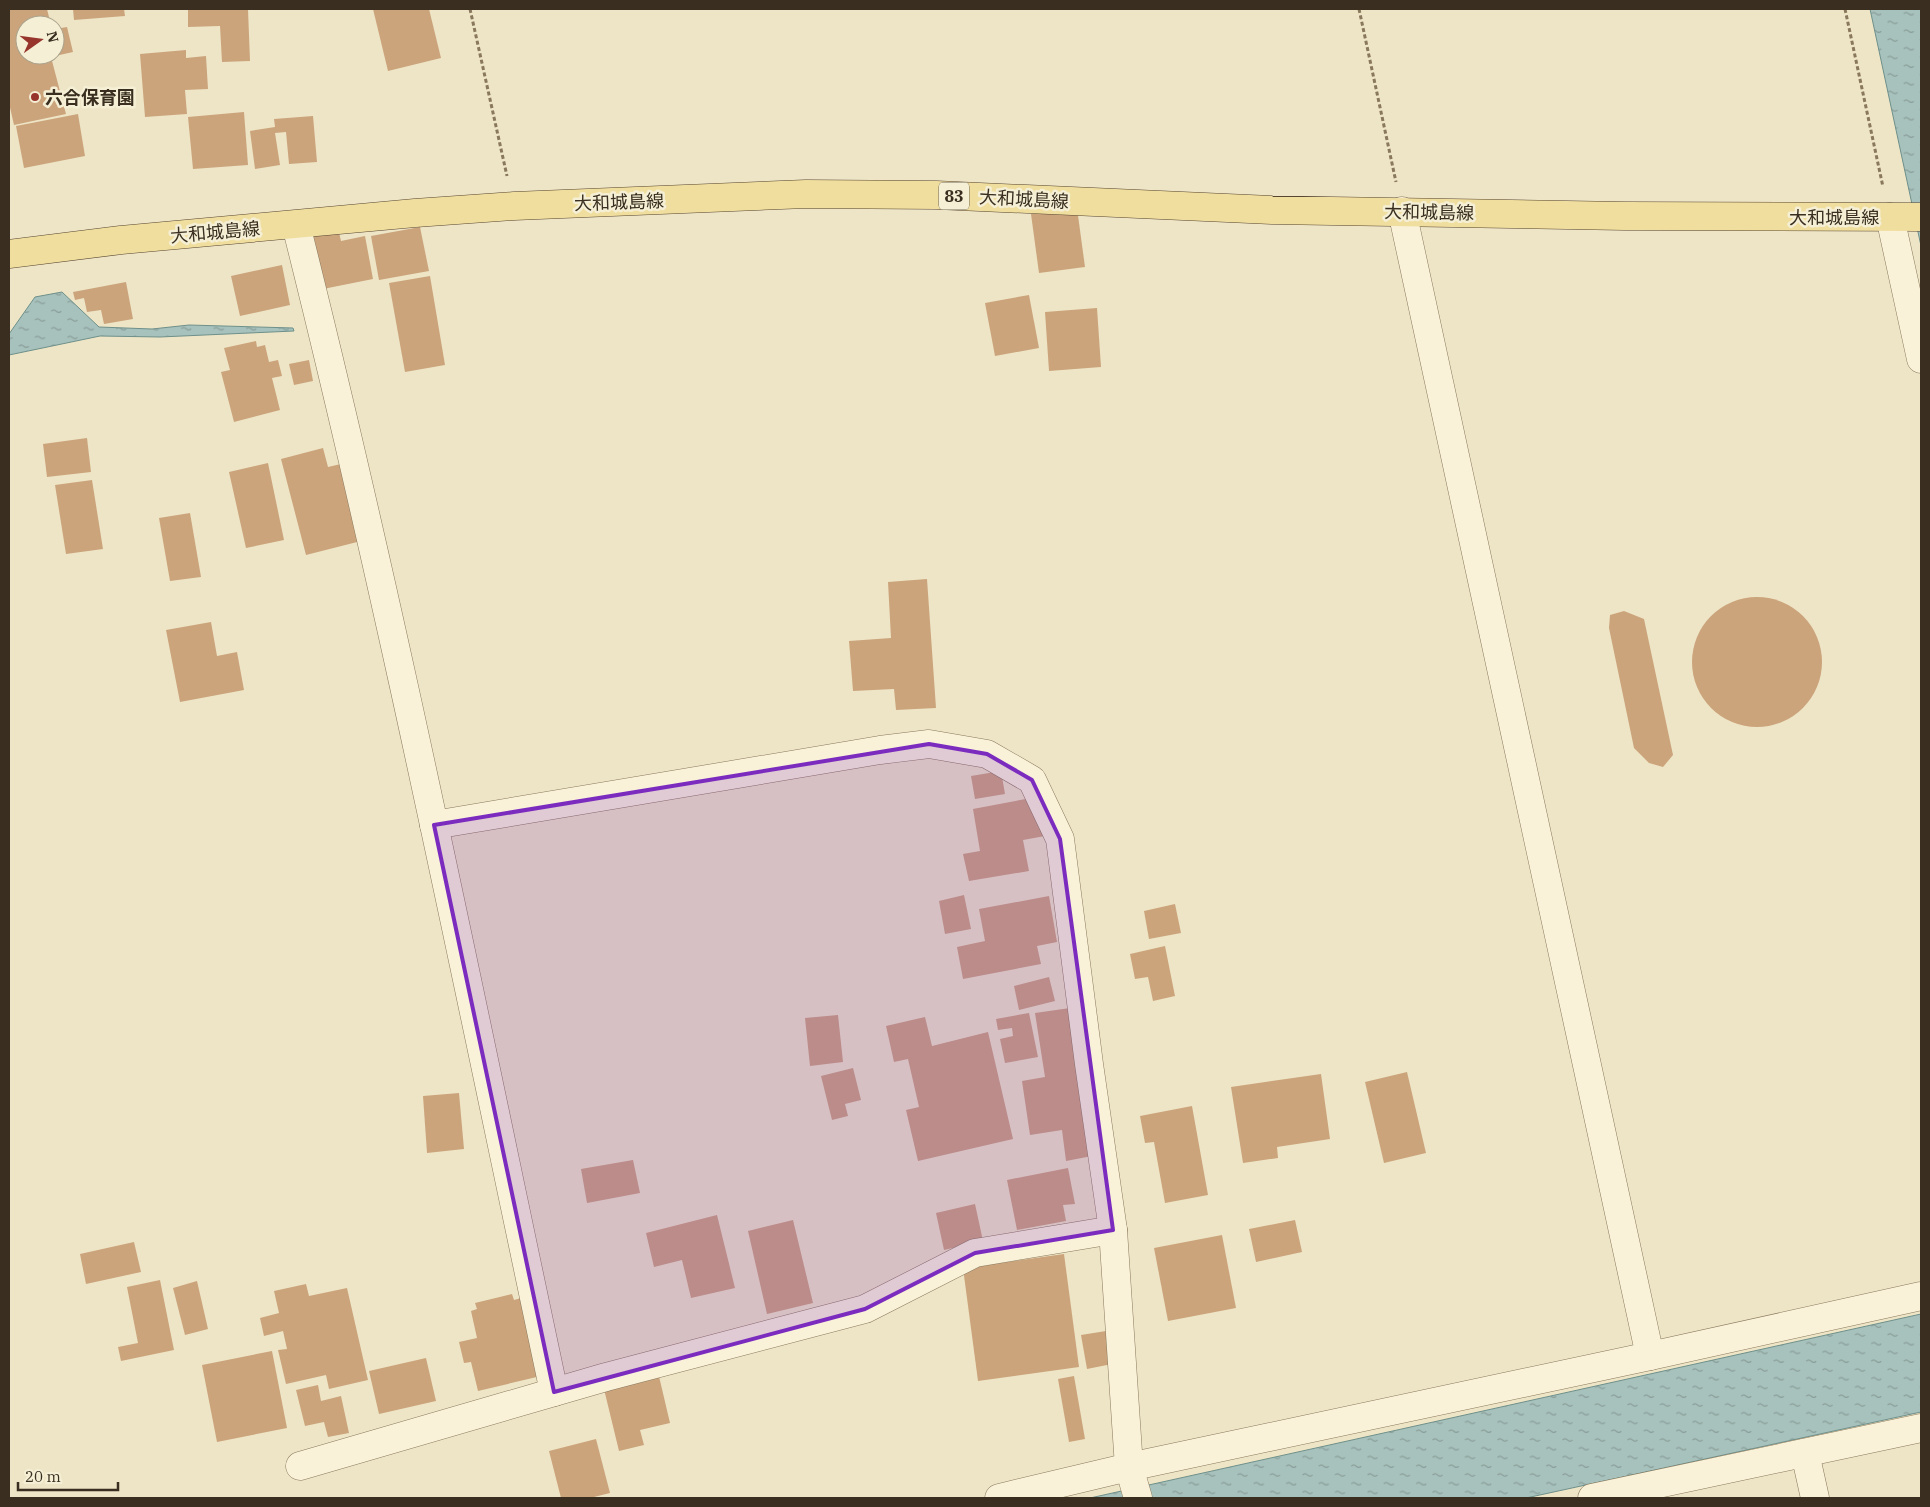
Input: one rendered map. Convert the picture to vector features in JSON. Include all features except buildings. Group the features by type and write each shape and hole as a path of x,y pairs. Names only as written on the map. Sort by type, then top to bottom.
{"main road":[{"name":"大和城島線","path":"9,254 122,240 415,213 514,206 806,194 936,195 1272,210 1624,216 1905,217"}],"street":[{"path":"1402,211 1650,1356"},
{"path":"1905,217 1921,359"},
{"path":"296,225 340,402 434,825 554,1392"},
{"path":"434,825 880,750 929,744 987,754 1032,780 1060,839 1112,1230 1134,1486"},
{"path":"300,1466 554,1392 865,1309 976,1253 1112,1230"},
{"path":"999,1498 1134,1486 1650,1356 1921,1296"},
{"path":"1592,1498 1921,1428"},
{"path":"1805,1453 1815,1498"}],"path":[{"path":"470,9 514,206"},
{"path":"1359,9 1402,211"},
{"path":"1845,9 1905,217"}],"highlighted area":[{"path":"929,744 987,754 1032,780 1060,839 1113,1230 975,1253 865,1309 554,1392 434,825"}],"water":[{"path":"1870,9 1921,9 1921,246"},
{"path":"62,292 99,327 152,329 189,325 293,328 294,331 160,337 100,336 9,355 9,334 35,297"},
{"path":"1921,1314 1921,1412 1526,1498 1090,1498"}],"place":[{"name":"六合保育園","path":"35,97"}]}
